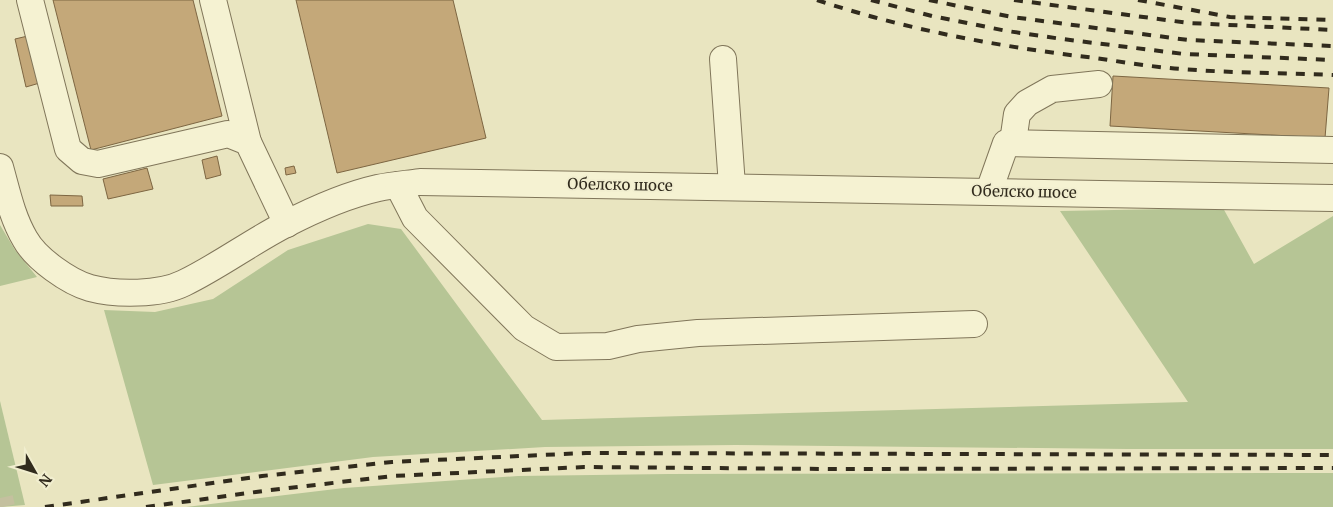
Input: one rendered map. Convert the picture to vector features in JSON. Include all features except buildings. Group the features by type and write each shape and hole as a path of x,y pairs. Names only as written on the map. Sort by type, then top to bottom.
{"street":[{"path":"30,0 68,149 82,161 98,164 228,134 248,142"},
{"path":"213,0 248,142 287,224"},
{"path":"724,60 732,186"},
{"path":"1013,142 1016,114 1027,103 1052,89 1099,84"},
{"path":"989,191 1006,143 1013,142 1055,145 1333,150"},
{"name":"Обелско шосе","path":"0,167 13,214 25,240 41,260 69,278 90,288 128,294 183,284 287,224 339,200 378,188 420,182 1333,198"},
{"path":"398,185 415,218 524,328 556,347 608,346 638,339 698,333 974,324"}],"green space":[{"path":"1223,208 1254,264 1333,216 1333,449 736,445 545,447 373,457 153,485 104,310 155,312 213,299 288,250 368,224 401,229 542,420 1188,402 1060,211"},
{"path":"0,225 15,250 37,277 0,286"},
{"path":"0,401 25,505 0,507"},
{"path":"1333,473 1333,507 186,507 344,488 518,476"}],"tunnel":[{"path":"0,498 2,507"}],"railway":[{"path":"817,0 920,29 1025,49 1170,68 1333,75"},
{"path":"871,0 932,16 1007,31 1062,39 1184,54 1333,60"},
{"path":"929,0 1012,17 1188,40 1333,46"},
{"path":"1014,0 1189,23 1333,30"},
{"path":"1138,0 1230,17 1333,20"},
{"path":"45,507 262,476 392,462 586,453 1333,455"},
{"path":"146,507 393,476 584,467 829,469 1333,468"}]}
